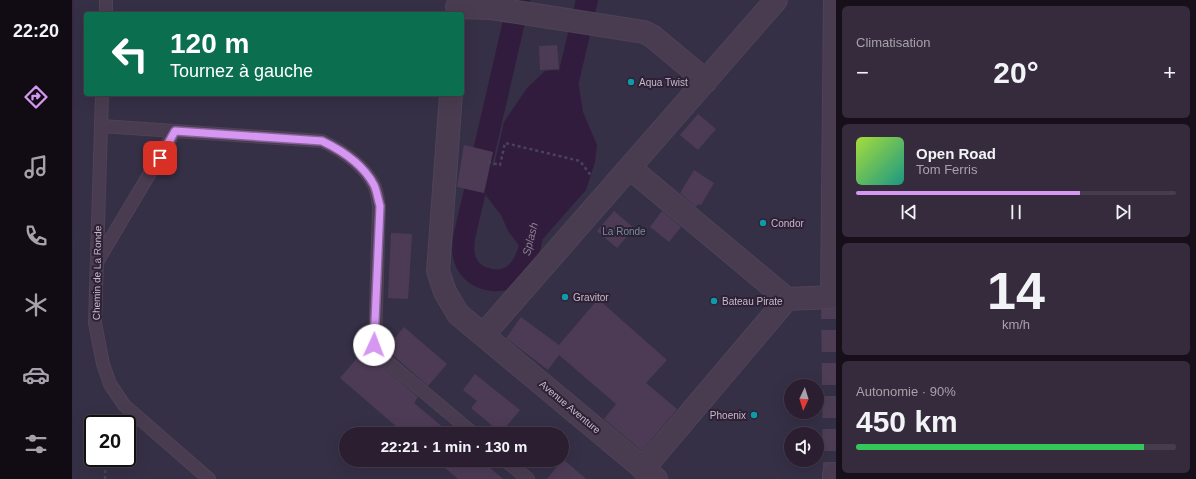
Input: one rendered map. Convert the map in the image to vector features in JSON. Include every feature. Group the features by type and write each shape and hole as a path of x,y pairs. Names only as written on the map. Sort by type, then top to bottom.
{"street":[{"path":"484,334 776,0"},
{"path":"630,168 787,299 832,297 835,0"},
{"path":"454,7 491,8 644,32 652,36 706,81"},
{"name":"Avenue Aventure","path":"450,96 438,271 445,292 458,314 484,334 650,474"},
{"path":"650,474 787,299"}],"lane":[{"path":"106,0 106,12"},
{"name":"Chemin de La Ronde","path":"102,96 95,323 103,364 110,384 124,405 209,479"},
{"path":"101,126 322,141 341,150 360,165 375,186 380,206 374,345 382,357 466,427"},
{"path":"97,263 175,131"},
{"path":"513,467 528,479"}],"path":[{"path":"488,162 500,165 505,144 580,160 605,196"},
{"path":"105,479 106,467"}],"green space":[{"name":"La Ronde","path":"74,0 836,0 836,479 72,479"}],"water":[{"path":"555,70 577,75 583,112 597,145 595,162 586,190 533,250 520,247 508,231 501,215 484,193 490,165 494,166 504,122 527,88 545,71"}],"building":[{"path":"557,45 559,69 540,70 539,46"},
{"path":"698,114 716,129 698,150 680,135"},
{"path":"464,145 493,152 484,193 457,187"},
{"path":"694,170 714,183 701,205 698,204 696,207 680,193"},
{"path":"614,211 634,228 617,248 597,231"},
{"path":"662,211 681,227 669,242 650,227"},
{"path":"391,233 412,234 408,299 388,298"},
{"path":"598,299 667,360 646,383 677,409 642,451 604,419 616,404 559,355 548,370 506,338 521,317 559,345"},
{"path":"404,327 447,364 428,386 386,349"},
{"path":"359,356 371,366 376,361 418,397 414,403 443,427 397,427 340,378"},
{"path":"475,374 520,410 506,427 494,427 471,408 477,401 463,390"},
{"path":"569,464 586,479 547,479 557,467 569,467"},
{"path":"444,467 489,467 503,479 458,479"}],"waterway":[{"name":"Splash","path":"519,0 464,238 463,247 466,262 475,274 489,280 510,277 521,268 524,262 531,241 535,221"},
{"name":"Splash","path":"563,102 587,0"}],"tunnel":[{"path":"832,297 834,474"}],"place":[{"name":"Aqua Twist","path":"631,82"},
{"name":"Condor","path":"763,223"},
{"name":"Gravitor","path":"565,297"},
{"name":"Bateau Pirate","path":"714,301"},
{"name":"Phoenix","path":"754,415"}],"route":[{"path":"160,158 175,131 322,141 341,150 360,165 375,186 380,206 374,345"}]}
